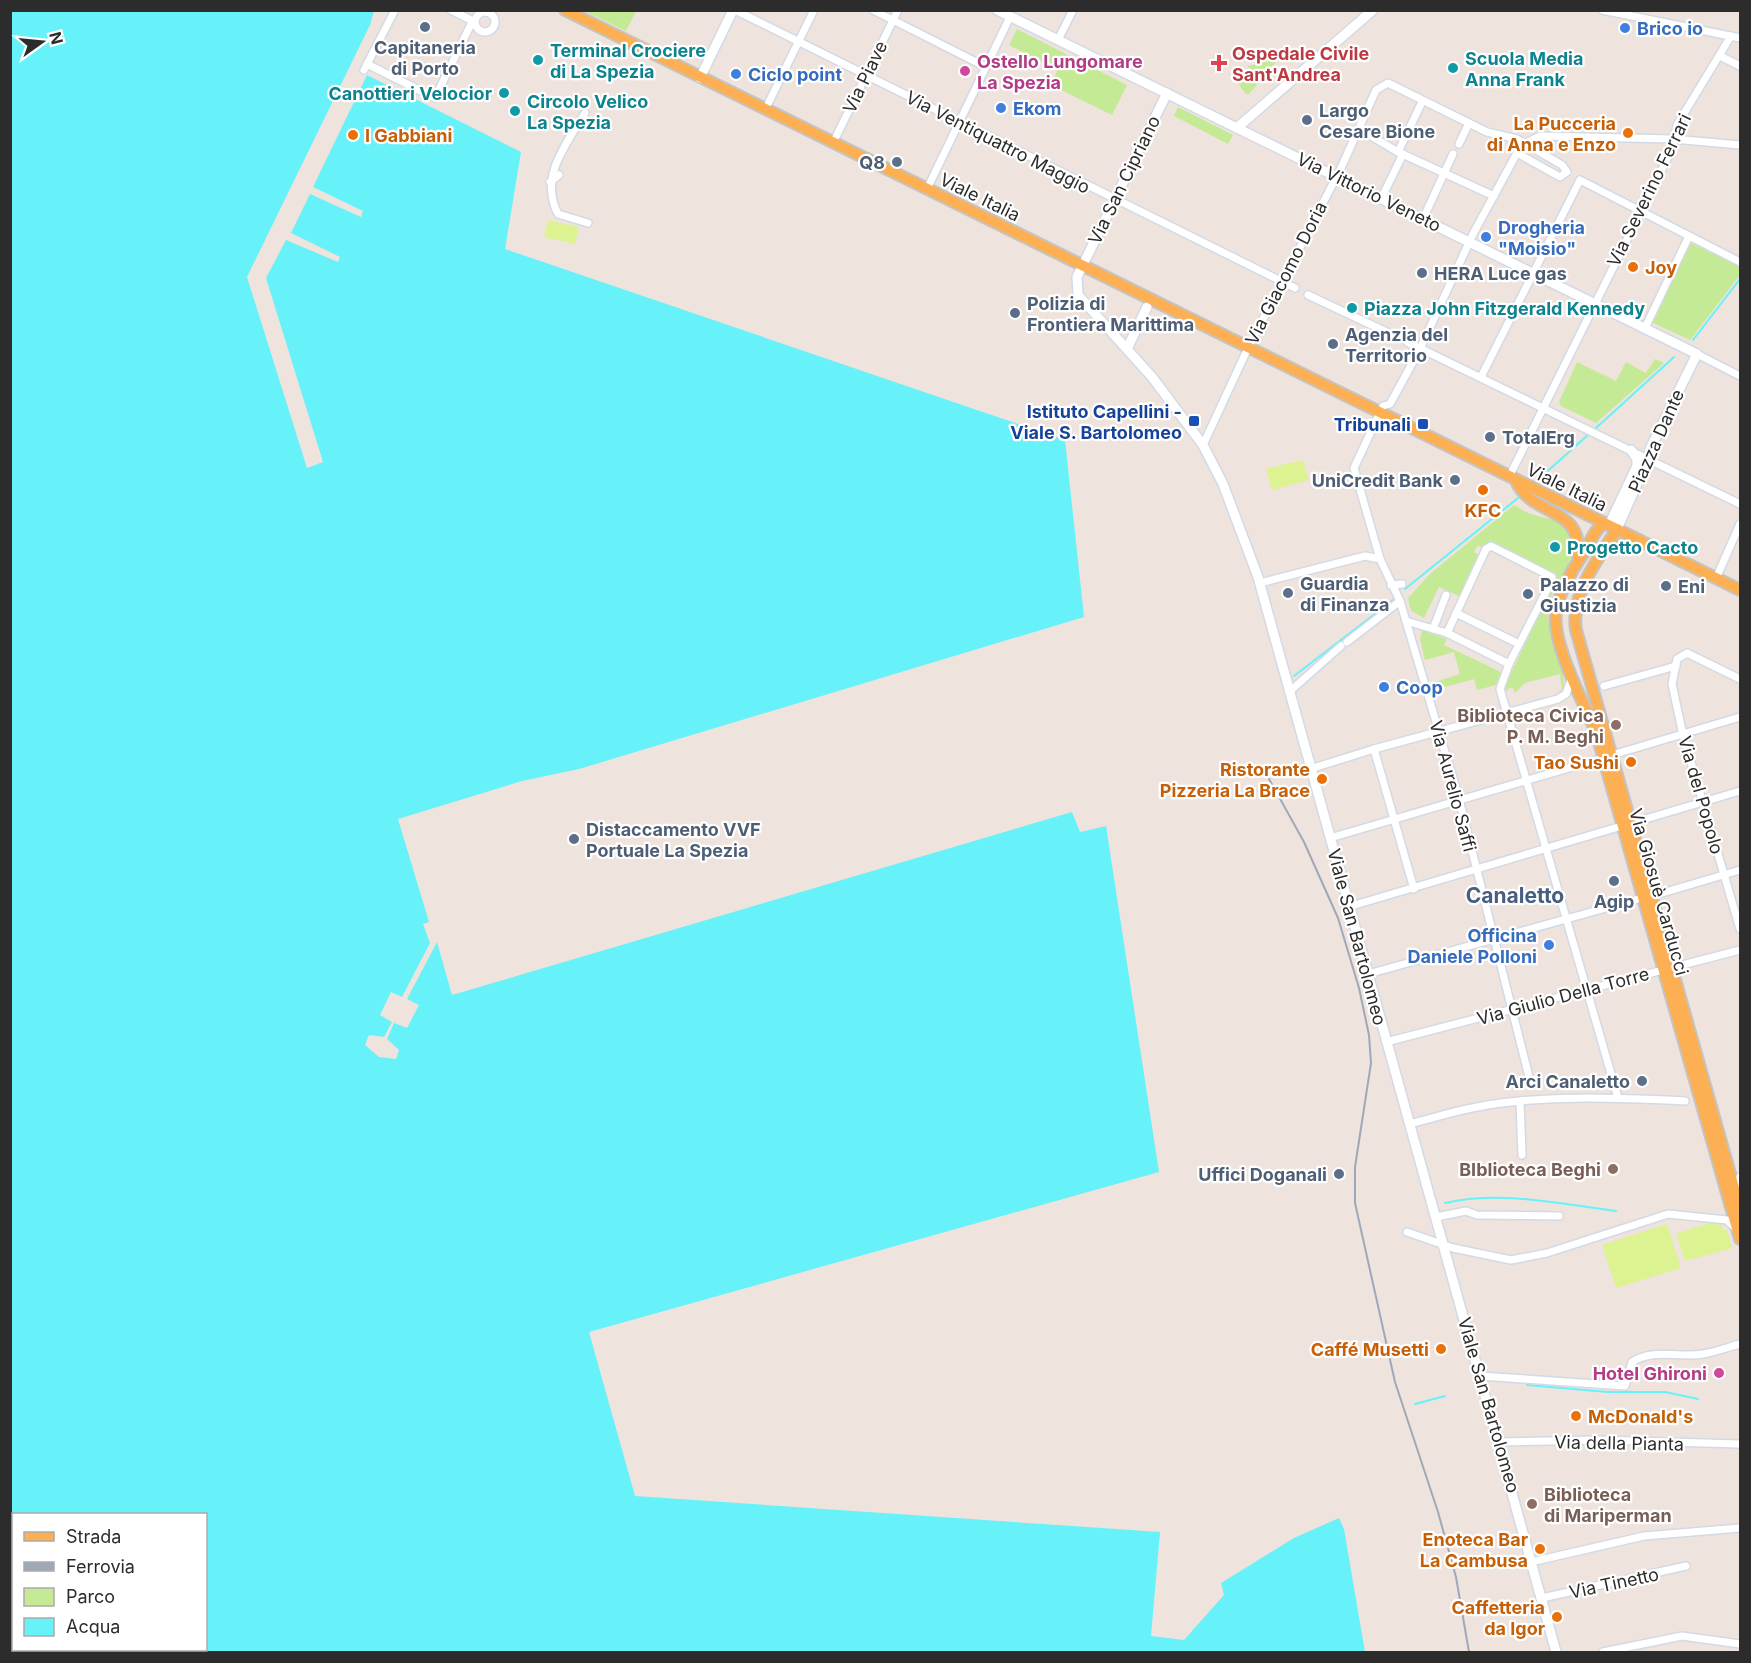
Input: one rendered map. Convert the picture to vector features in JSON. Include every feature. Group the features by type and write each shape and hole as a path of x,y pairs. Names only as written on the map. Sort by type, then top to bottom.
{"main road":[{"name":"Viale Italia","path":"565,10 1740,590"},
{"name":"Via Giosuè Carducci","path":"1512,479 1531,499 1575,528 1579,538 1578,560"},
{"name":"Via Giosuè Carducci","path":"1608,757 1571,680 1556,623 1556,610 1578,560 1597,528 1610,526 1604,549 1579,598 1574,618 1608,757 1739,1235"},
{"path":"1604,549 1639,540"},
{"name":"Via Giosuè Carducci","path":"1667,968 1740,1209"}],"street":[{"path":"395,10 366,68 435,98 476,16 451,10"},
{"path":"700,78 734,10"},
{"name":"Via Ventiquattro Maggio","path":"734,10 1294,288"},
{"path":"765,110 814,10"},
{"path":"873,10 986,67"},
{"name":"Via Piave","path":"833,143 898,10"},
{"name":"Via Vittorio Veneto","path":"997,10 1011,14 1058,40 1740,376"},
{"path":"1058,40 1073,10"},
{"path":"1238,127 1373,10"},
{"path":"1602,10 1740,38"},
{"path":"927,189 1011,14"},
{"name":"Via Severino Ferrari","path":"1512,479 1594,303 1673,147 1677,125 1731,36"},
{"path":"1720,56 1740,66"},
{"name":"Via Giacomo Doria","path":"1203,445 1248,348 1336,176 1376,90 1388,83 1422,102"},
{"name":"Via San Cipriano","path":"1082,266 1167,93"},
{"path":"1381,199 1422,102 1524,144 1567,169 1565,176 1560,177 1517,153"},
{"path":"585,113 551,175 550,192 558,214 588,223"},
{"path":"1459,144 1469,123"},
{"path":"1359,129 1401,153 1494,196"},
{"path":"1288,692 1344,644 1400,601 1380,559 1354,468 1383,406 1390,404 1420,349 1469,242 1524,144 1540,136 1673,140 1740,145"},
{"path":"1423,219 1454,154"},
{"path":"561,156 570,160"},
{"path":"550,182 559,175"},
{"path":"1481,377 1580,180 1740,262"},
{"path":"1645,328 1689,236"},
{"name":"Viale San Bartolomeo","path":"1082,266 1077,277 1078,295 1127,349 1203,445 1223,484 1260,583 1288,692 1481,1376 1556,1653"},
{"path":"1312,297 1393,335"},
{"path":"1127,349 1147,308"},
{"path":"1407,342 1545,407 1740,504"},
{"name":"Piazza Dante","path":"1610,526 1648,459 1650,449 1697,354"},
{"name":"Piazza Dante","path":"1610,526 1638,466 1638,459 1631,450"},
{"path":"1718,574 1740,524"},
{"path":"1447,633 1486,549 1495,547 1552,578 1509,664 1500,689 1618,1098"},
{"path":"1260,583 1365,556 1380,559"},
{"path":"1391,585 1402,584"},
{"path":"1433,628 1446,595"},
{"name":"Via Aurelio Saffi","path":"1400,601 1459,799 1529,1077"},
{"path":"1456,614 1519,644"},
{"path":"1406,621 1447,633 1509,664"},
{"path":"1604,686 1677,662 1687,653 1740,679"},
{"name":"Via del Popolo","path":"1677,662 1672,684 1683,735 1740,929"},
{"path":"1310,769 1563,697 1571,680"},
{"path":"1330,838 1740,717"},
{"path":"1374,749 1414,889"},
{"path":"1348,907 1476,871 1740,791"},
{"path":"1368,974 1740,870"},
{"name":"Via Giulio Della Torre","path":"1386,1042 1740,950"},
{"path":"1409,1124 1472,1108 1520,1103 1618,1098 1685,1101"},
{"path":"1520,1103 1522,1155"},
{"path":"1737,1197 1740,1178"},
{"path":"1436,1217 1466,1211 1477,1215 1559,1216"},
{"path":"1407,1232 1443,1244 1519,1259 1668,1214 1727,1220 1739,1235"},
{"path":"1481,1376 1625,1386 1632,1362 1637,1359 1668,1353 1701,1354 1740,1344"},
{"name":"Via della Pianta","path":"1498,1442 1597,1440 1740,1444"},
{"path":"1532,1562 1644,1536 1740,1528"},
{"name":"Via Tinetto","path":"1542,1598 1686,1566"},
{"path":"1603,1653 1682,1636 1740,1644"}],"green space":[{"path":"636,10 626,31 584,11"},
{"path":"1017,29 1127,85 1112,115 1051,85 1058,69 1009,45"},
{"path":"1277,61 1249,94 1246,94 1239,85 1240,80 1248,79 1251,74 1248,66"},
{"path":"1178,107 1233,135 1228,144 1174,116"},
{"path":"548,220 579,227 575,244 544,237"},
{"path":"1691,243 1740,267 1740,275 1690,340 1651,322"},
{"path":"1655,359 1664,363 1596,423 1561,406 1559,402 1577,362 1616,381 1626,362 1646,373"},
{"path":"1303,460 1309,480 1272,490 1266,469"},
{"path":"1514,505 1531,514 1564,524 1571,531 1574,540 1571,560 1550,599 1548,608 1550,629 1561,665 1564,685 1563,692 1549,699 1562,690 1560,674 1525,683 1515,693 1513,688 1509,688 1507,692 1505,686 1554,583 1555,576 1550,571 1491,543 1482,548 1478,545 1474,552 1479,555 1459,596 1439,587 1424,618 1411,611 1408,598 1430,574"},
{"path":"1422,630 1447,639 1444,645 1501,672 1496,685 1477,690 1474,679 1434,690 1432,683 1460,674 1454,652 1425,660 1420,639"},
{"path":"1715,1221 1717,1225 1721,1223 1723,1230 1727,1230 1732,1248 1685,1261 1676,1234"},
{"path":"1667,1224 1681,1268 1616,1288 1602,1245"}],"water":[{"path":"11,10 374,11 370,25 247,277 307,468 323,462 266,278 286,240 338,262 340,257 291,233 310,194 361,217 363,211 313,187 367,75 521,152 505,249 1065,440 1084,617 579,769 522,781 398,819 429,922 423,924 430,943 402,997 391,992 380,1015 392,1022 384,1037 369,1035 365,1045 379,1057 396,1059 399,1050 387,1039 394,1023 407,1028 419,1005 407,999 437,942 452,995 1072,812 1080,832 1106,826 1159,1172 589,1332 635,1496 1160,1532 1151,1636 1184,1640 1224,1595 1221,1583 1294,1538 1339,1518 1344,1529 1365,1652 11,1652"}],"waterway":[{"path":"1693,340 1740,279"},
{"path":"1596,428 1674,357"},
{"path":"1540,478 1589,434"},
{"path":"1405,589 1518,498"},
{"path":"1294,676 1393,600"},
{"path":"1445,1203 1466,1199 1509,1198 1616,1211"},
{"path":"1527,1385 1608,1392 1665,1392 1698,1399"},
{"path":"1415,1404 1445,1396"}],"tunnel":[{"path":"1393,335 1407,342"}],"railway":[{"path":"1269,779 1304,842 1338,918 1359,988 1369,1035 1371,1063 1355,1167 1355,1203 1395,1382 1438,1512 1456,1577 1469,1652"}],"place":[{"name":"Capitaneria di Porto","path":"425,27"},
{"name":"Brico io","path":"1625,28"},
{"name":"Terminal Crociere di La Spezia","path":"538,60"},
{"name":"Ospedale Civile Sant'Andrea","path":"1219,63"},
{"name":"Scuola Media Anna Frank","path":"1453,68"},
{"name":"Ostello Lungomare La Spezia","path":"965,71"},
{"name":"Ciclo point","path":"736,74"},
{"name":"Canottieri Velocior","path":"504,93"},
{"name":"Ekom","path":"1001,108"},
{"name":"Circolo Velico La Spezia","path":"515,111"},
{"name":"Largo Cesare Bione","path":"1307,120"},
{"name":"La Pucceria di Anna e Enzo","path":"1628,133"},
{"name":"I Gabbiani","path":"353,135"},
{"name":"Q8","path":"897,162"},
{"name":"Drogheria \"Moisio\"","path":"1486,237"},
{"name":"Joy","path":"1633,267"},
{"name":"HERA Luce gas","path":"1422,273"},
{"name":"Piazza John Fitzgerald Kennedy","path":"1352,308"},
{"name":"Polizia di Frontiera Marittima","path":"1015,313"},
{"name":"Agenzia del Territorio","path":"1333,344"},
{"name":"Istituto Capellini - Viale S. Bartolomeo","path":"1194,421"},
{"name":"Tribunali","path":"1423,424"},
{"name":"TotalErg","path":"1490,437"},
{"name":"UniCredit Bank","path":"1455,480"},
{"name":"KFC","path":"1483,490"},
{"name":"Progetto Cacto","path":"1555,547"},
{"name":"Eni","path":"1666,586"},
{"name":"Guardia di Finanza","path":"1288,593"},
{"name":"Palazzo di Giustizia","path":"1528,594"},
{"name":"Coop","path":"1384,687"},
{"name":"Biblioteca Civica P. M. Beghi","path":"1616,725"},
{"name":"Tao Sushi","path":"1631,762"},
{"name":"Ristorante Pizzeria La Brace","path":"1322,779"},
{"name":"Distaccamento VVF Portuale La Spezia","path":"574,839"},
{"name":"Agip","path":"1614,881"},
{"name":"Officina Daniele Polloni","path":"1549,945"},
{"name":"Arci Canaletto","path":"1642,1081"},
{"name":"BIblioteca Beghi","path":"1613,1169"},
{"name":"Uffici Doganali","path":"1339,1174"},
{"name":"Caffé Musetti","path":"1441,1349"},
{"name":"Hotel Ghironi","path":"1719,1373"},
{"name":"McDonald's","path":"1576,1416"},
{"name":"Biblioteca di Mariperman","path":"1532,1504"},
{"name":"Enoteca Bar La Cambusa","path":"1540,1549"},
{"name":"Caffetteria da Igor","path":"1557,1617"}],"district":[{"name":"Canaletto","path":"1515,895"}]}
